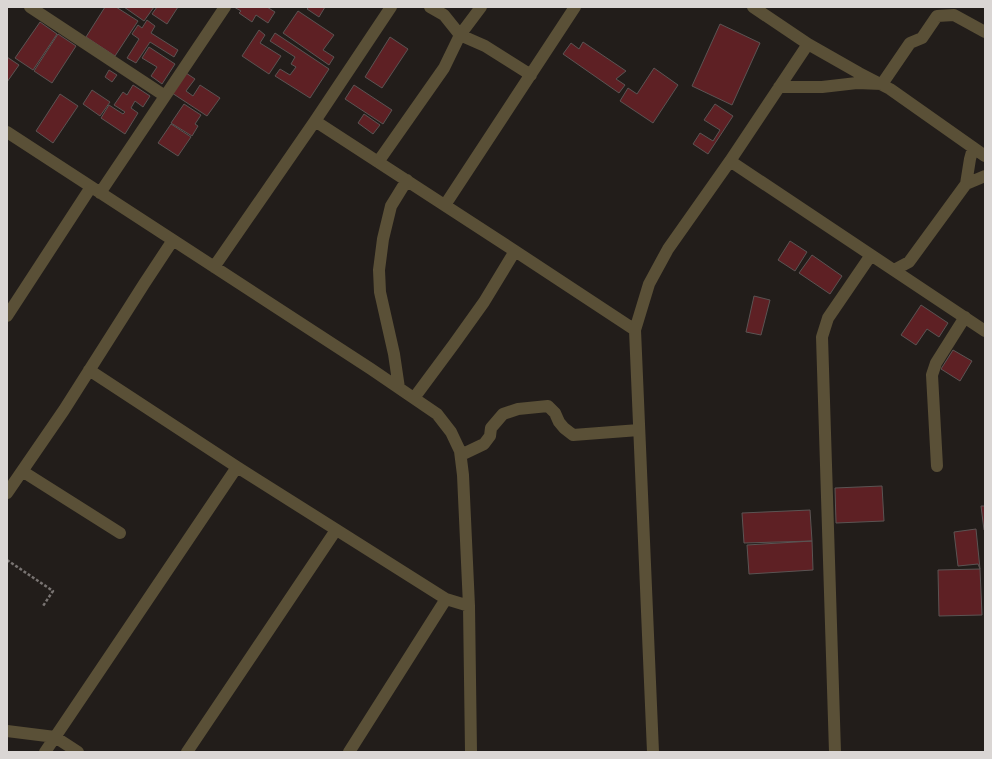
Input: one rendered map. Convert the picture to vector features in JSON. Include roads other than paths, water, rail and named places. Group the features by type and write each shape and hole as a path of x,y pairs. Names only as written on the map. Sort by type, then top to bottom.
{"street":[{"path":"30,7 165,96"},
{"path":"214,267 315,121 391,7"},
{"path":"430,7 444,15 460,35 485,46 531,75"},
{"path":"378,162 444,68 460,35 481,7"},
{"path":"445,205 575,7"},
{"path":"753,7 808,44 859,73 890,88 985,156"},
{"path":"7,316 95,190 165,96 223,8"},
{"path":"882,84 910,43 922,38 938,16 954,15 985,32"},
{"path":"653,752 635,330 649,284 668,249 730,161 808,44"},
{"path":"779,87 822,87 857,83 882,84"},
{"path":"315,121 635,330"},
{"path":"7,132 414,398 437,414 451,432 460,451 463,475 468,606 471,752"},
{"path":"894,270 909,262 966,184 973,148"},
{"path":"730,161 985,331"},
{"path":"966,184 985,176"},
{"path":"399,388 394,354 380,292 379,270 383,239 391,206 407,180"},
{"path":"7,494 64,410 173,240"},
{"path":"414,398 484,302 515,251"},
{"path":"835,752 822,337 828,318 871,255"},
{"path":"937,466 932,375 936,363 965,317"},
{"path":"89,370 237,467 446,599 468,606"},
{"path":"461,455 484,444 490,436 491,428 504,414 518,409 548,406 556,413 559,422 564,428 573,434 639,430"},
{"path":"45,752 237,467"},
{"path":"22,471 120,533"},
{"path":"186,752 336,530"},
{"path":"349,752 446,599"},
{"path":"7,731 55,737 78,752"}]}
